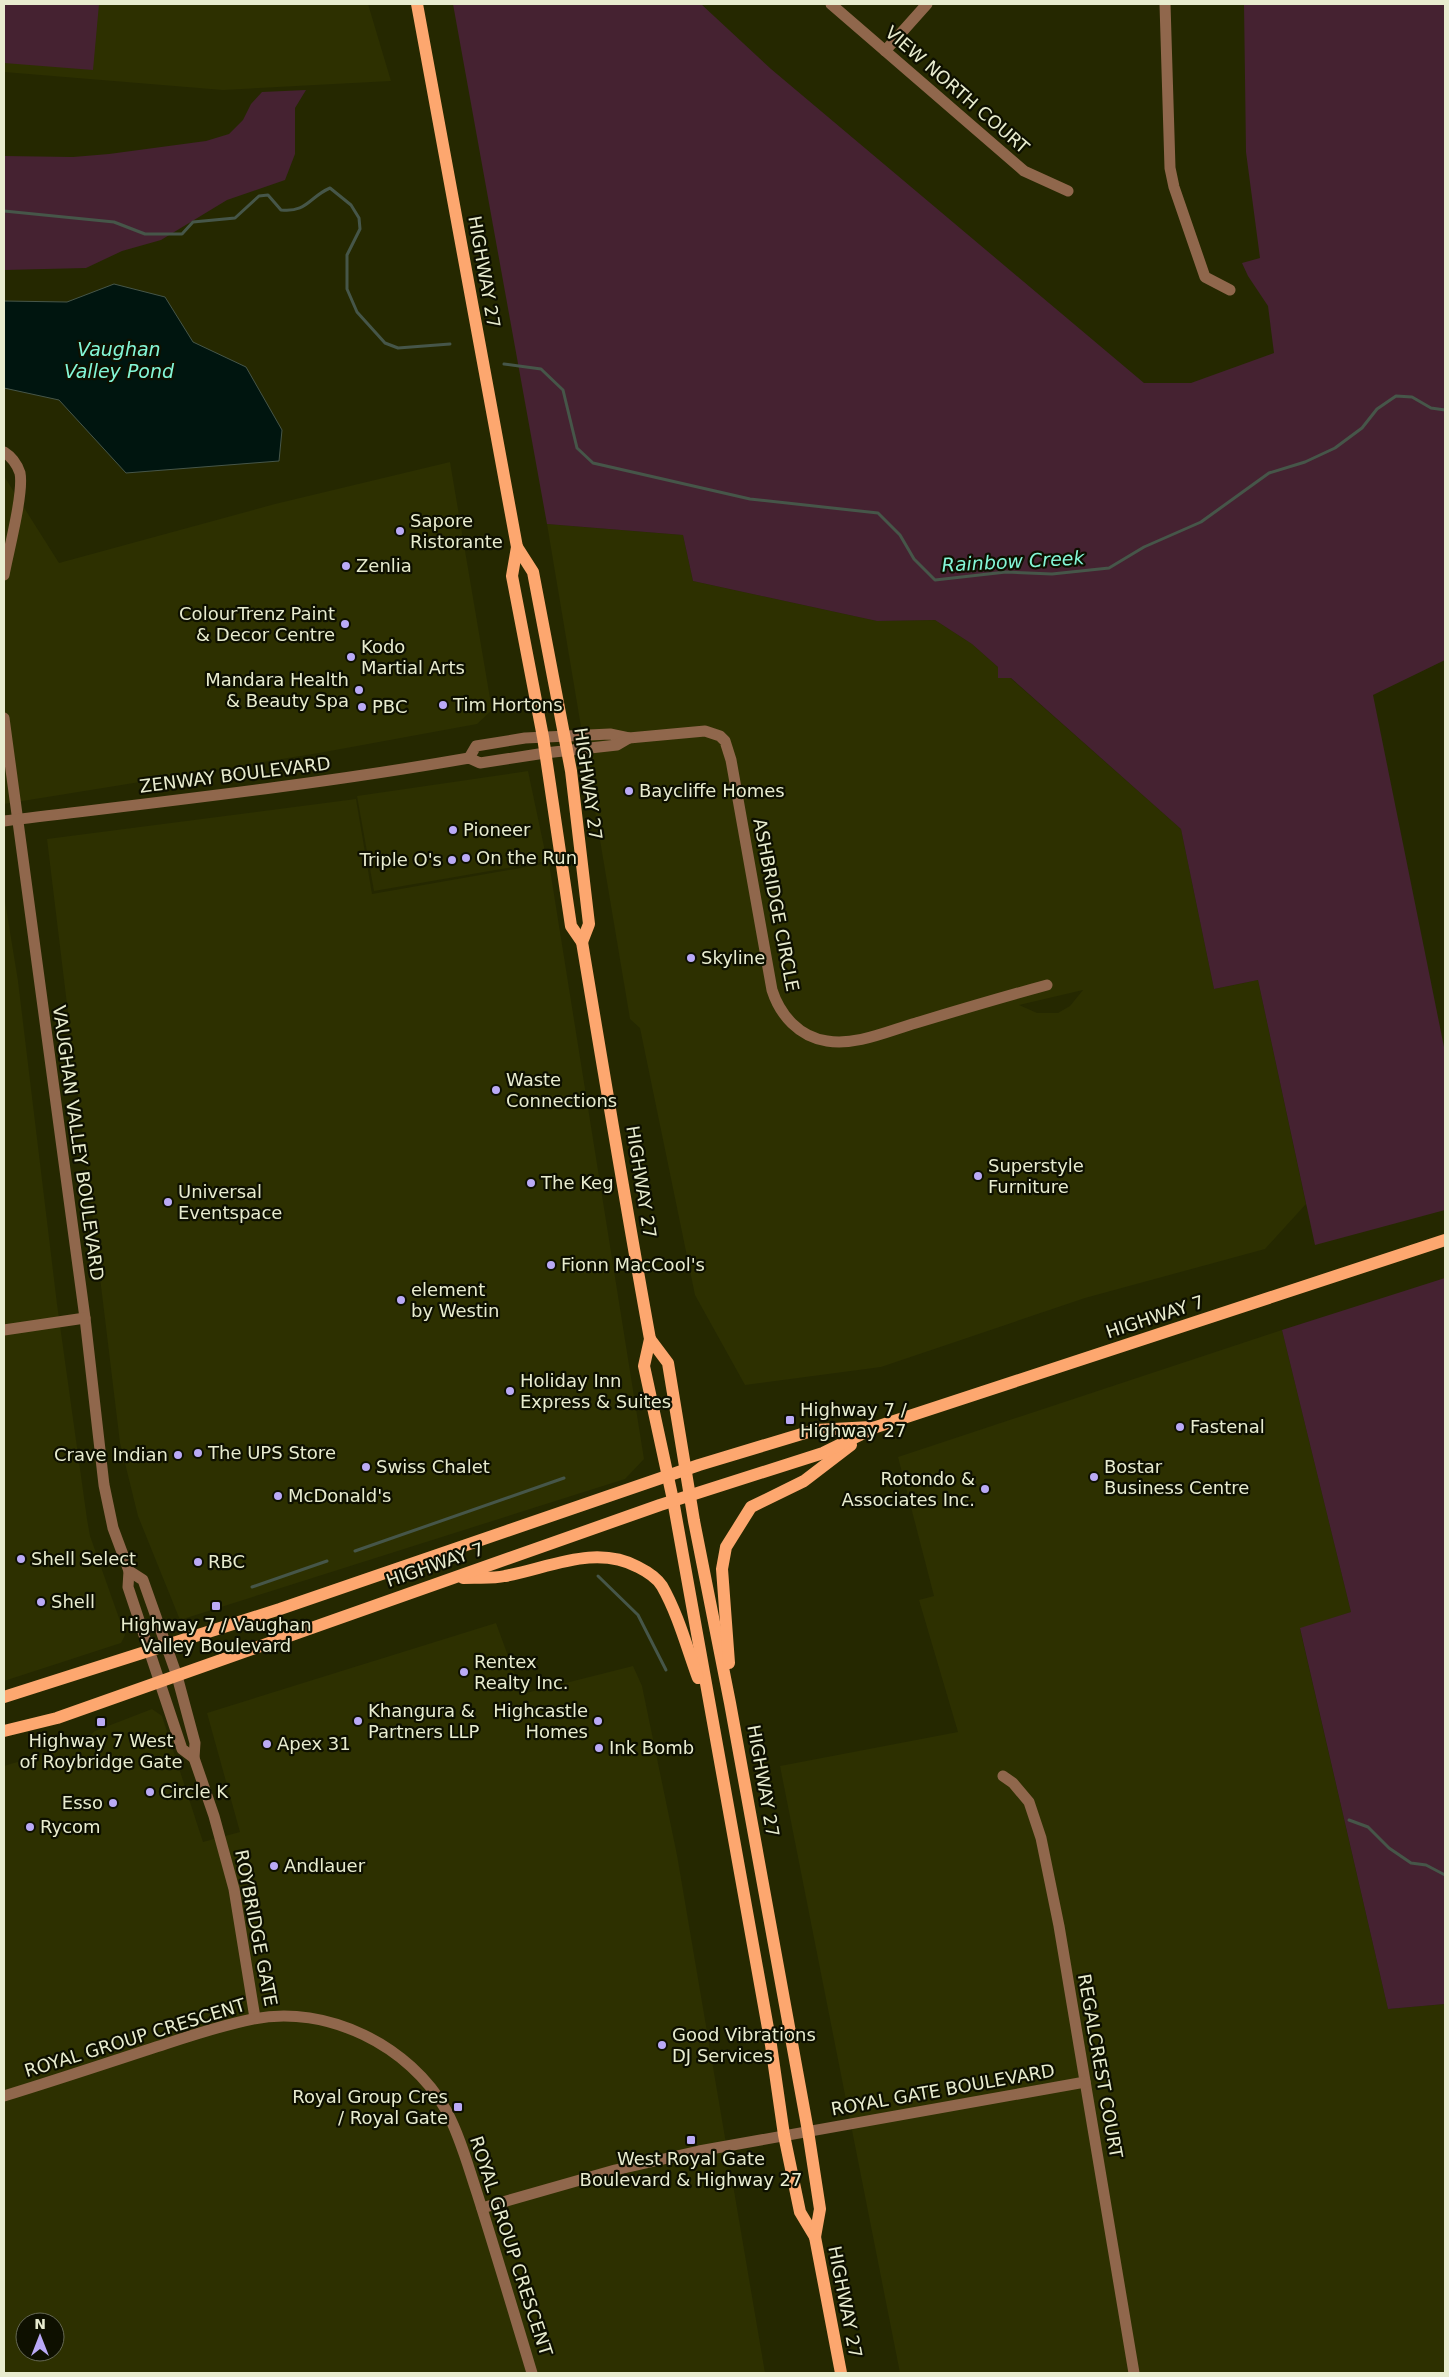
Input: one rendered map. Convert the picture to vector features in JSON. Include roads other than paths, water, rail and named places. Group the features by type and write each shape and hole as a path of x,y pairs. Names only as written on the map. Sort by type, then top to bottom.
{"main road":[{"name":"HIGHWAY 27","path":"417,4 517,547 512,576 543,737 571,926 582,942 650,1339 644,1366 673,1500 771,2045 784,2135 800,2212 815,2237 841,2373"},
{"name":"HIGHWAY 27","path":"517,547 533,572 571,771 589,924 582,942"},
{"name":"HIGHWAY 7","path":"4,1731 57,1718 673,1500 823,1453 876,1426 1445,1240"},
{"name":"HIGHWAY 27","path":"650,1339 668,1362 690,1495 808,2131 820,2209 815,2237"},
{"name":"HIGHWAY 7","path":"4,1697 280,1608 686,1471 699,1464 815,1430 876,1426"},
{"path":"730,1703 722,1569 726,1547 751,1506 804,1481 876,1426"},
{"path":"450,1578 503,1576 582,1558 604,1556 625,1560 644,1570 661,1584 672,1607 709,1708"}],"street":[{"name":"VIEW NORTH COURT","path":"831,4 1024,171 1068,191"},
{"path":"885,51 927,4"},
{"path":"1165,4 1170,168 1174,187 1205,277 1230,290"},
{"path":"4,452 16,464 20,475 18,505 4,575"},
{"name":"VAUGHAN VALLEY BOULEVARD","path":"4,718 16,820 85,1318 104,1485 113,1528 129,1571 128,1587 150,1649"},
{"name":"ASHBRIDGE CIRCLE","path":"564,735 610,734 629,738 699,731 712,732 724,741 731,760 772,990 779,1009 803,1034 828,1042 851,1041 1048,985"},
{"name":"ZENWAY BOULEVARD","path":"469,758 476,746 564,735"},
{"name":"ASHBRIDGE CIRCLE","path":"545,753 617,745 629,738"},
{"name":"ZENWAY BOULEVARD","path":"4,821 349,779 469,758 480,764 545,753"},
{"path":"4,1330 85,1318"},
{"name":"VAUGHAN VALLEY BOULEVARD","path":"129,1571 143,1580 168,1643 177,1676"},
{"name":"ROYBRIDGE GATE","path":"150,1649 182,1749 194,1758"},
{"name":"ROYBRIDGE GATE","path":"177,1676 195,1743 194,1758 214,1816 234,1888 255,2018"},
{"name":"REGALCREST COURT","path":"1003,1776 1013,1783 1028,1802 1041,1838 1058,1926 1134,2373"},
{"name":"ROYAL GROUP CRESCENT","path":"4,2096 201,2033 255,2018 314,2019 345,2026 383,2044 410,2065 435,2093 458,2137 482,2208 532,2373"},
{"name":"ROYAL GATE BOULEVARD","path":"482,2208 615,2170 699,2151 1085,2082"}],"water":[{"name":"Vaughan Valley Pond","path":"114,284 165,297 193,342 246,367 282,430 279,461 126,473 59,400 4,388 4,301 67,302"}],"waterway":[{"name":"Rainbow Creek","path":"4,211 114,222 145,234 182,234 193,222 235,218 259,196 268,195 281,210 290,210 302,207 330,188 351,205 359,218 360,229 347,255 347,289 357,312 385,343 398,348 450,344"},
{"name":"Rainbow Creek","path":"504,364 541,369 563,390 577,448 593,463 750,499 878,513 900,535 914,559 935,580 1006,572 1052,574 1109,568 1144,547 1201,522 1269,473 1305,462 1335,448 1362,428 1377,409 1396,396 1412,397 1431,408 1445,410"},
{"path":"355,1551 564,1478"},
{"path":"252,1587 327,1561"},
{"path":"598,1576 638,1615 666,1670"},
{"path":"1349,1820 1368,1827 1389,1848 1411,1863 1426,1865 1445,1875"}],"place":[{"name":"Sapore Ristorante","path":"400,531"},
{"name":"Zenlia","path":"346,566"},
{"name":"ColourTrenz Paint & Decor Centre","path":"345,624"},
{"name":"Kodo Martial Arts","path":"351,657"},
{"name":"Mandara Health & Beauty Spa","path":"359,690"},
{"name":"Tim Hortons","path":"443,705"},
{"name":"PBC","path":"362,707"},
{"name":"Baycliffe Homes","path":"629,791"},
{"name":"Pioneer","path":"453,830"},
{"name":"On the Run","path":"466,858"},
{"name":"Triple O's","path":"452,860"},
{"name":"Skyline","path":"691,958"},
{"name":"Waste Connections","path":"496,1090"},
{"name":"Superstyle Furniture","path":"978,1176"},
{"name":"The Keg","path":"531,1183"},
{"name":"Universal Eventspace","path":"168,1202"},
{"name":"Fionn MacCool's","path":"551,1265"},
{"name":"element by Westin","path":"401,1300"},
{"name":"Holiday Inn Express & Suites","path":"510,1391"},
{"name":"Highway 7 / Highway 27","path":"790,1420"},
{"name":"Fastenal","path":"1180,1427"},
{"name":"The UPS Store","path":"198,1453"},
{"name":"Crave Indian","path":"178,1455"},
{"name":"Swiss Chalet","path":"366,1467"},
{"name":"Bostar Business Centre","path":"1094,1477"},
{"name":"Rotondo & Associates Inc.","path":"985,1489"},
{"name":"McDonald's","path":"278,1496"},
{"name":"Shell Select","path":"21,1559"},
{"name":"RBC","path":"198,1562"},
{"name":"Shell","path":"41,1602"},
{"name":"Highway 7 / Vaughan Valley Boulevard","path":"216,1606"},
{"name":"Rentex Realty Inc.","path":"464,1672"},
{"name":"Khangura & Partners LLP","path":"358,1721"},
{"name":"Highcastle Homes","path":"598,1721"},
{"name":"Highway 7 West of Roybridge Gate","path":"101,1722"},
{"name":"Apex 31","path":"267,1744"},
{"name":"Ink Bomb","path":"599,1748"},
{"name":"Circle K","path":"150,1792"},
{"name":"Esso","path":"113,1803"},
{"name":"Rycom","path":"30,1827"},
{"name":"Andlauer","path":"274,1866"},
{"name":"Good Vibrations DJ Services","path":"662,2045"},
{"name":"Royal Group Cres / Royal Gate","path":"458,2107"},
{"name":"West Royal Gate Boulevard & Highway 27","path":"691,2140"}]}
